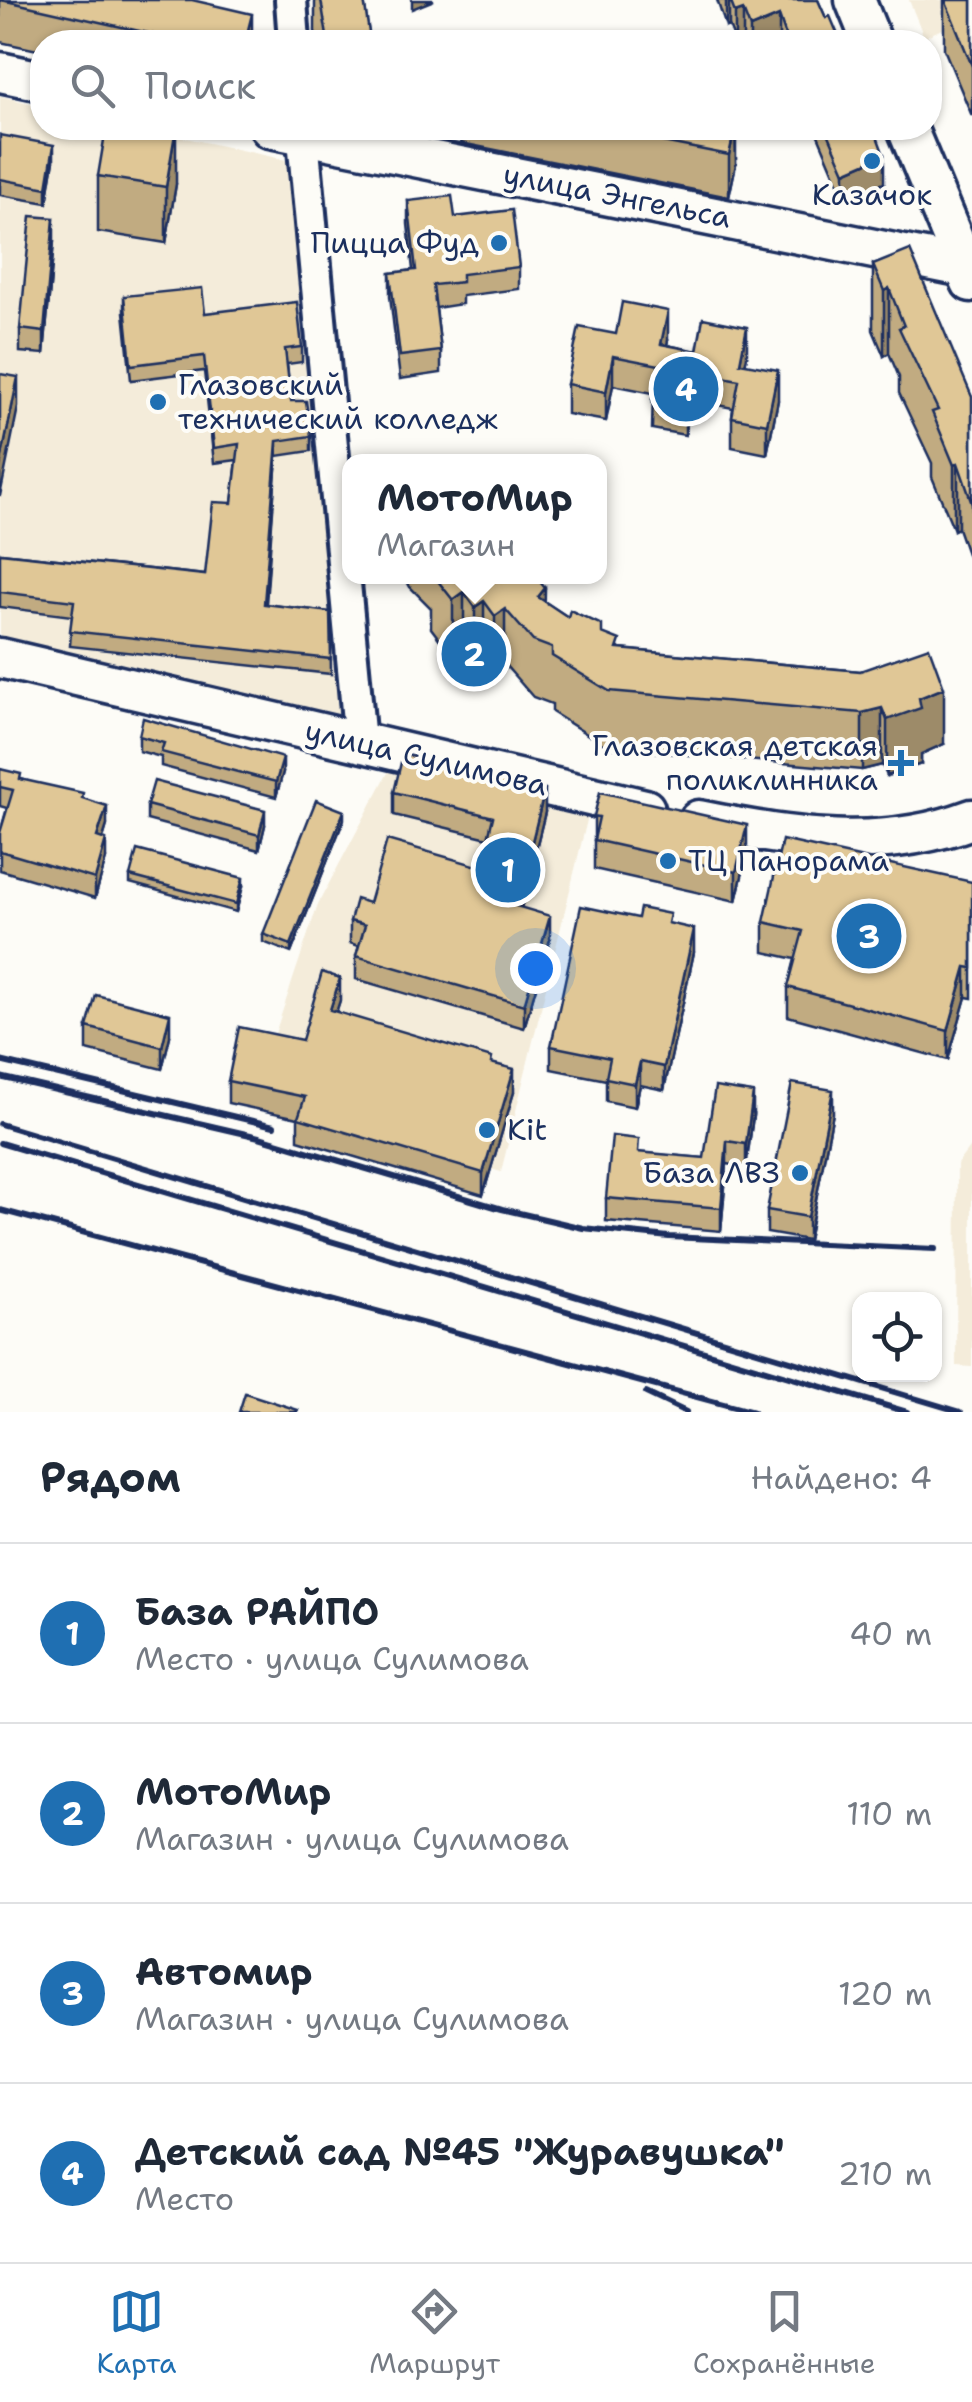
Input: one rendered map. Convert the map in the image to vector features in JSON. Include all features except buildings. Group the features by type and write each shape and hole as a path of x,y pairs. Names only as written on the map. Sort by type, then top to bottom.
{"main road":[{"path":"855,0 867,30"},
{"path":"0,72 30,78"},
{"name":"улица Энгельса","path":"338,140 968,276"},
{"path":"912,140 968,276"},
{"name":"улица Сулимова","path":"0,658 632,806 792,838 880,841 946,829 972,819"}],"street":[{"path":"292,0 293,30"},
{"path":"293,140 342,580"},
{"path":"342,584 360,742"}],"shaded area":[{"path":"909,0 972,0 972,16 940,30 921,30"},
{"name":"Глазовский технический колледж","path":"0,96 30,103 30,140 195,140 291,161 351,721 0,642"},
{"path":"390,769 588,816 501,1172 254,1097 318,904"},
{"path":"972,1144 972,1367 956,1366 957,1164"}],"railway":[{"path":"0,1061 274,1126"},
{"path":"0,1077 259,1137 502,1209 583,1228 669,1237 935,1249"},
{"path":"0,1124 961,1412"},
{"path":"0,1143 907,1412"},
{"path":"0,1210 753,1412"},
{"path":"646,1393 686,1412"}],"place":[{"name":"Казачок","path":"872,161"},
{"name":"Пицца Фуд","path":"499,243"},
{"name":"Детский сад №45 \"Журавушка\"","path":"686,389"},
{"name":"Глазовский технический колледж","path":"158,402"},
{"name":"МотоМир","path":"474,654"},
{"name":"Глазовская детская поликлинника","path":"901,763"},
{"name":"ТЦ Панорама","path":"668,861"},
{"name":"База РАЙПО","path":"508,870"},
{"name":"Автомир","path":"869,936"},
{"name":"Kit","path":"487,1130"},
{"name":"База ЛВЗ","path":"800,1173"}]}
